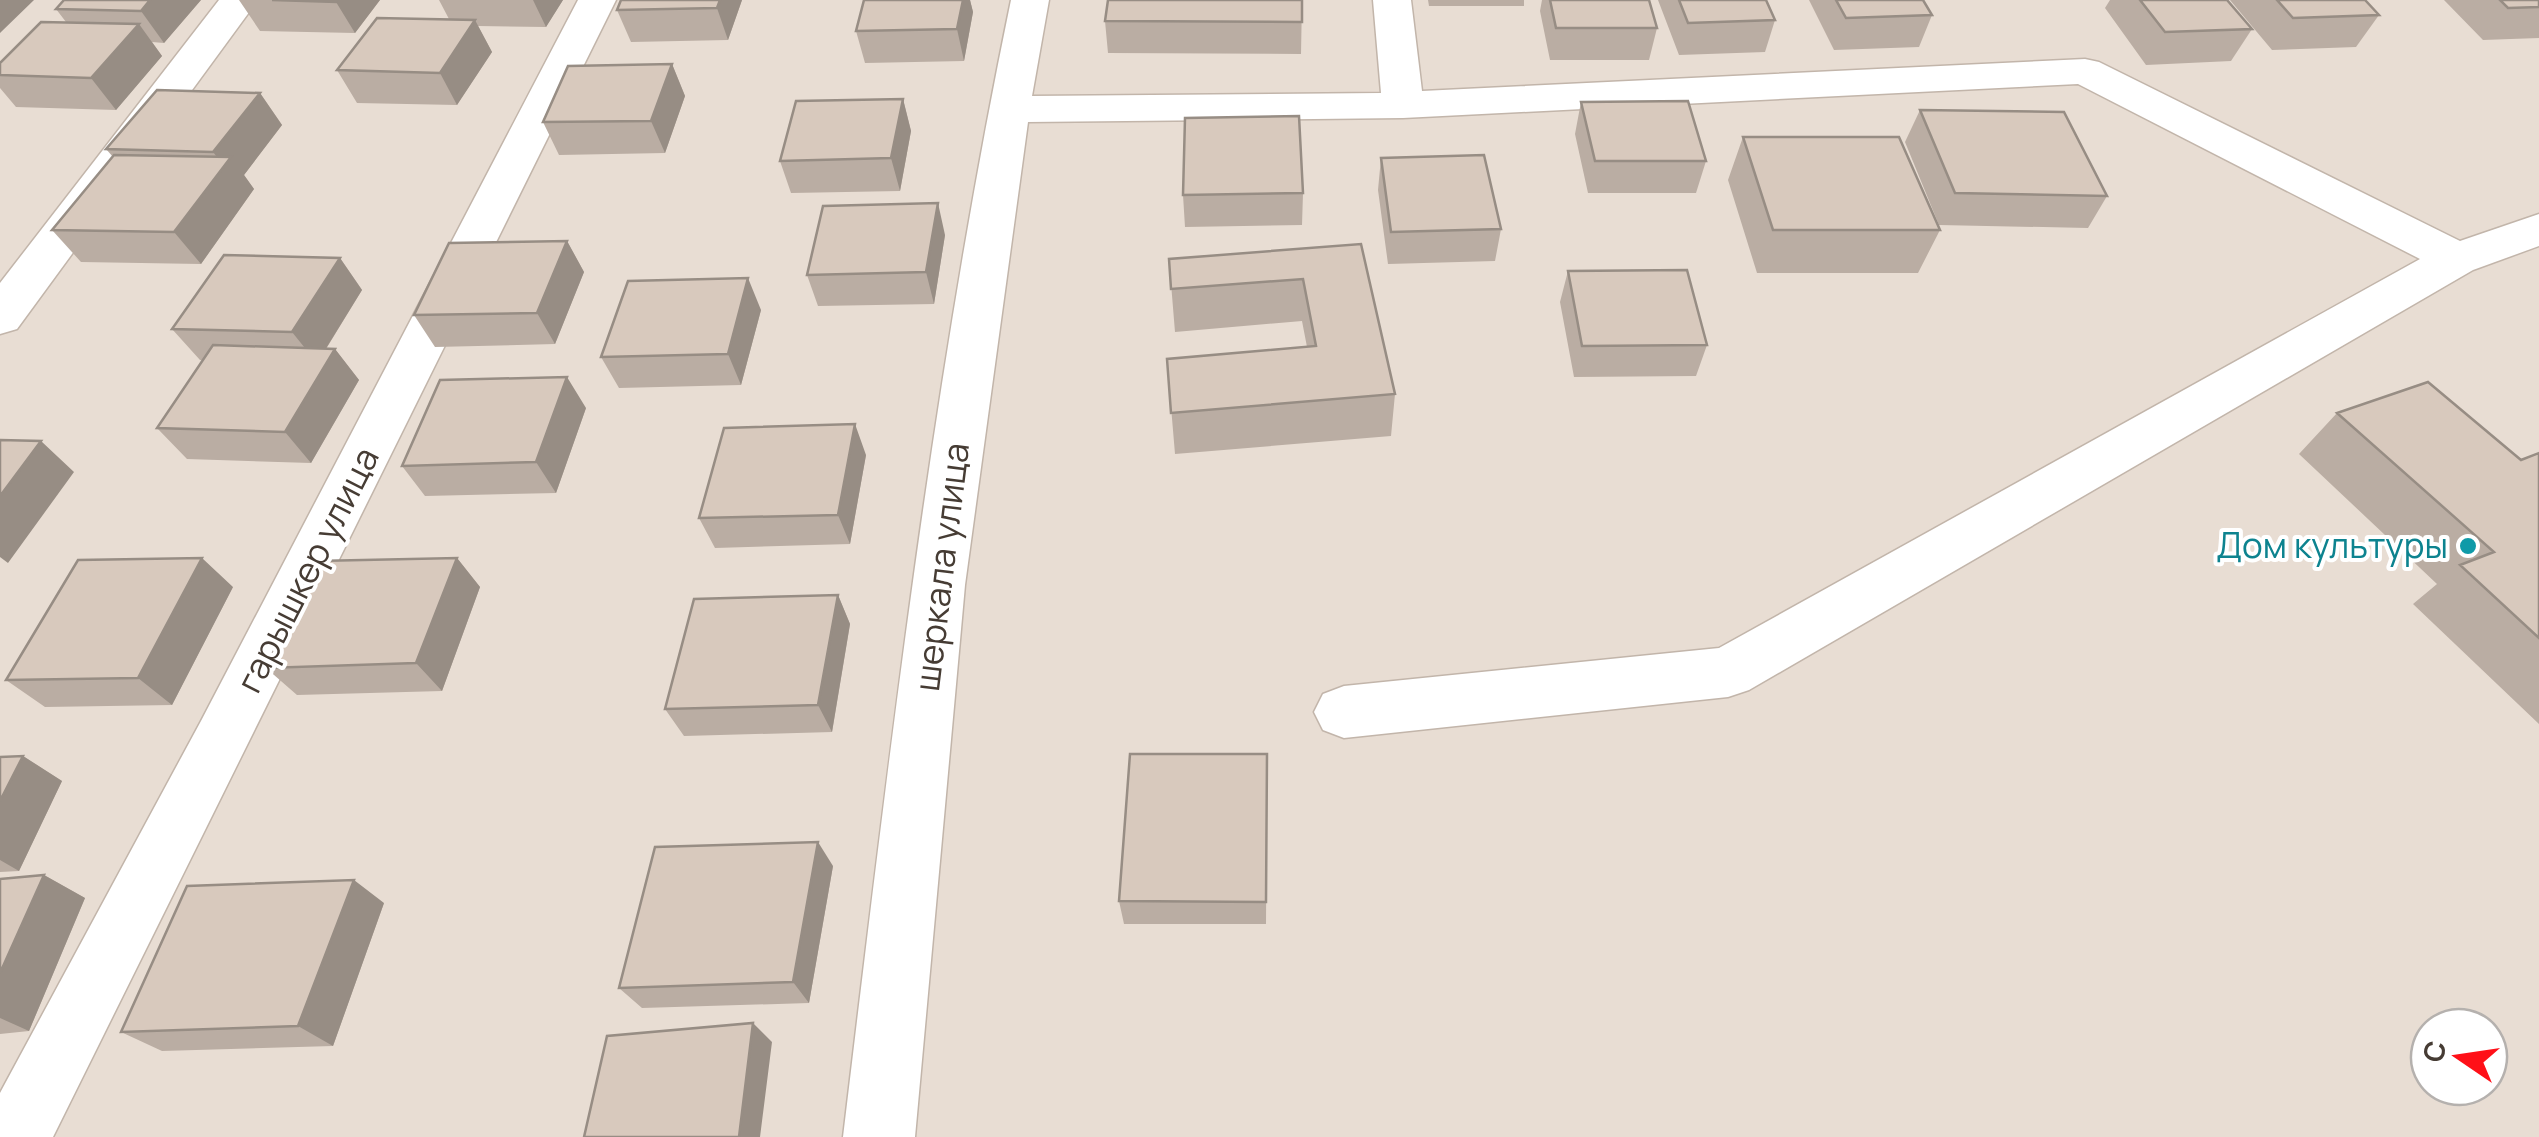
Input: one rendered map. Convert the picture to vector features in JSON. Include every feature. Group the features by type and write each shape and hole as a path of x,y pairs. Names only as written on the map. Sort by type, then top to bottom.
{"street":[{"path":"0,317 239,0"},
{"name":"гарышкер улица","path":"15,1137 222,740 597,0"},
{"name":"шеркала улица","path":"879,1137 937,585 1009,109 1030,0"},
{"path":"1392,0 1403,105"},
{"path":"1009,109 1403,105 2086,71 2457,258"},
{"path":"1344,712 1728,672 2457,258 2539,229"}],"shaded area":[{"path":"0,0 2539,0 2539,1137 0,1137"}],"building":[{"path":"64,0 150,0 141,11 56,9"},
{"path":"272,0 337,0 336,2"},
{"path":"621,0 720,0 717,8 617,10"},
{"path":"864,0 963,0 957,29 856,31"},
{"path":"1108,0 1302,0 1302,22 1105,21"},
{"path":"1550,0 1649,0 1657,28 1556,28"},
{"path":"1679,0 1766,0 1775,20 1688,23"},
{"path":"1836,0 1923,0 1932,15 1846,18"},
{"path":"2140,0 2227,0 2252,29 2165,32"},
{"path":"2277,0 2365,0 2379,15 2293,18"},
{"path":"2500,0 2539,0 2539,7 2508,8"},
{"path":"377,18 475,20 440,73 337,70"},
{"path":"41,22 139,24 91,78 0,75 0,63"},
{"path":"672,64 651,121 543,122 568,66"},
{"path":"157,90 260,93 213,152 106,149"},
{"path":"903,99 891,158 780,161 796,101"},
{"path":"1688,101 1706,161 1595,161 1581,102"},
{"path":"1920,110 2064,112 2107,196 1955,193"},
{"path":"1299,116 1303,193 1183,195 1185,118"},
{"path":"1743,137 1899,137 1940,230 1773,230"},
{"path":"114,155 231,157 174,232 52,230"},
{"path":"1484,155 1501,229 1391,232 1381,158"},
{"path":"938,203 926,272 807,275 823,206"},
{"path":"567,241 537,313 414,315 449,243"},
{"path":"1361,244 1395,394 1171,413 1167,359 1316,346 1303,279 1171,289 1169,259"},
{"path":"224,255 340,258 292,332 172,329"},
{"path":"1687,270 1707,345 1582,346 1568,271"},
{"path":"748,278 728,354 601,357 628,281"},
{"path":"213,345 335,349 285,432 157,428"},
{"path":"567,377 536,462 402,466 440,380"},
{"path":"2428,382 2521,460 2539,453 2539,638 2460,565 2494,552 2337,413"},
{"path":"855,424 838,515 699,518 724,428"},
{"path":"0,440 41,441 0,496"},
{"path":"202,558 138,678 6,680 78,560"},
{"path":"457,558 416,663 266,668 316,561"},
{"path":"838,595 818,705 665,709 694,599"},
{"path":"1130,754 1267,754 1266,902 1119,901"},
{"path":"23,756 0,801 0,757"},
{"path":"818,842 793,982 619,988 655,847"},
{"path":"44,875 0,973 0,879"},
{"path":"354,880 298,1026 121,1032 187,886"},
{"path":"753,1023 739,1137 584,1137 607,1036"}],"place":[{"name":"Дом культуры","path":"2468,546"}]}
